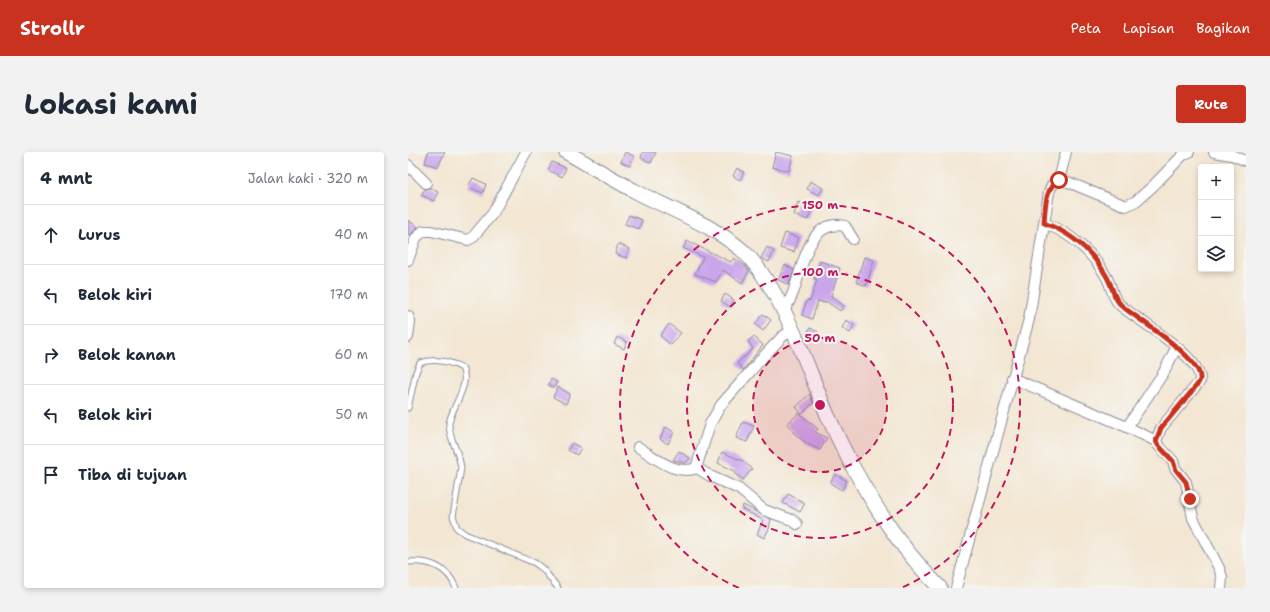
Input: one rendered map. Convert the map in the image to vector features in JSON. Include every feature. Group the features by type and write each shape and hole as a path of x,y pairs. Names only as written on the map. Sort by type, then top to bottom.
{"main road":[{"path":"566,152 634,190 719,234 743,252 756,267 783,311 846,455 885,522 922,570 940,588"}],"street":[{"path":"408,260 416,238 423,231 431,231 468,240 472,238 493,213 526,152"},
{"path":"956,588 1029,319 1049,192 1052,185 1059,180 1066,152"},
{"path":"1059,180 1126,206 1136,201 1183,155 1189,152"},
{"path":"1214,152 1233,154 1246,161"},
{"path":"408,165 426,183"},
{"path":"1044,223 1061,229 1076,240 1102,270 1119,304 1176,348 1197,367 1200,379 1161,428 1156,441"},
{"path":"783,311 792,299 804,256 814,238 825,229 838,225 845,226 854,239"},
{"path":"408,316 410,321 408,337"},
{"path":"697,468 704,442 722,405 762,358 782,337 792,330"},
{"path":"1127,427 1164,372 1176,348"},
{"path":"1012,378 1127,427 1156,441 1173,461 1176,470 1186,482 1193,518 1219,568 1222,577 1221,588"},
{"path":"638,446 673,468 689,471 697,468"},
{"path":"697,468 739,490 764,510 792,520 797,524"}],"lane":[{"path":"408,408 416,372 420,363 437,360 457,364 462,368 464,372 463,385 450,422 450,433 460,460 461,468 453,516 455,524 465,534 535,563 558,588"},
{"path":"408,562 429,564 440,568 452,578 456,588"}],"building":[{"path":"428,152 445,152 438,167 425,163"},
{"path":"625,152 634,156 630,166 621,162"},
{"path":"643,152 656,152 651,163 641,158"},
{"path":"776,152 793,156 789,171 772,167"},
{"path":"552,162 566,168 562,177 548,170"},
{"path":"737,168 744,172 740,180 733,176"},
{"path":"473,178 486,184 483,193 468,187"},
{"path":"810,181 823,188 819,195 807,189"},
{"path":"430,188 438,192 434,201 421,195 425,189"},
{"path":"798,202 812,207 808,220 794,215"},
{"path":"629,215 642,220 639,229 625,224"},
{"path":"408,220 418,227 410,235 408,234"},
{"path":"785,233 799,238 794,252 780,248"},
{"path":"687,241 731,262 734,258 744,265 749,271 742,283 723,270 716,282 695,274 703,257 683,248"},
{"path":"618,244 630,249 626,258 615,254"},
{"path":"767,247 774,251 769,262 761,258"},
{"path":"864,257 874,260 866,286 856,282"},
{"path":"820,261 840,268 831,296 844,306 840,311 826,301 825,303 818,301 812,319 802,315 807,300 810,301 817,280 814,279"},
{"path":"785,265 794,270 789,285 778,280"},
{"path":"725,294 734,300 730,307 721,301"},
{"path":"763,314 771,320 763,331 755,324"},
{"path":"846,320 854,325 850,333 842,328"},
{"path":"669,324 681,333 671,345 660,336"},
{"path":"810,328 818,332 814,339 806,335"},
{"path":"617,337 627,342 624,349 614,344"},
{"path":"754,337 763,345 743,370 737,363 753,349 748,341"},
{"path":"551,379 557,382 554,388 548,385"},
{"path":"558,387 570,394 566,404 553,397"},
{"path":"810,394 813,403 802,414 796,407"},
{"path":"799,413 818,429 815,432 827,438 820,450 807,444 794,433 787,424"},
{"path":"743,422 754,426 747,442 736,438"},
{"path":"666,427 674,432 668,444 660,439"},
{"path":"572,443 581,448 577,455 568,450"},
{"path":"679,451 690,458 686,463 673,460"},
{"path":"722,452 743,461 752,469 743,480 735,474 737,472 718,463"},
{"path":"835,474 847,481 842,490 830,483"},
{"path":"788,494 805,503 800,512 783,503"},
{"path":"743,505 771,519 769,529 764,538 757,534 763,520 742,509"}],"route":[{"path":"1059,180 1052,185 1049,192 1044,223 1061,229 1076,240 1087,251 1108,278 1115,300 1171,343 1197,367 1200,381 1157,433 1156,441 1173,461 1176,470 1186,482 1190,499"}]}
